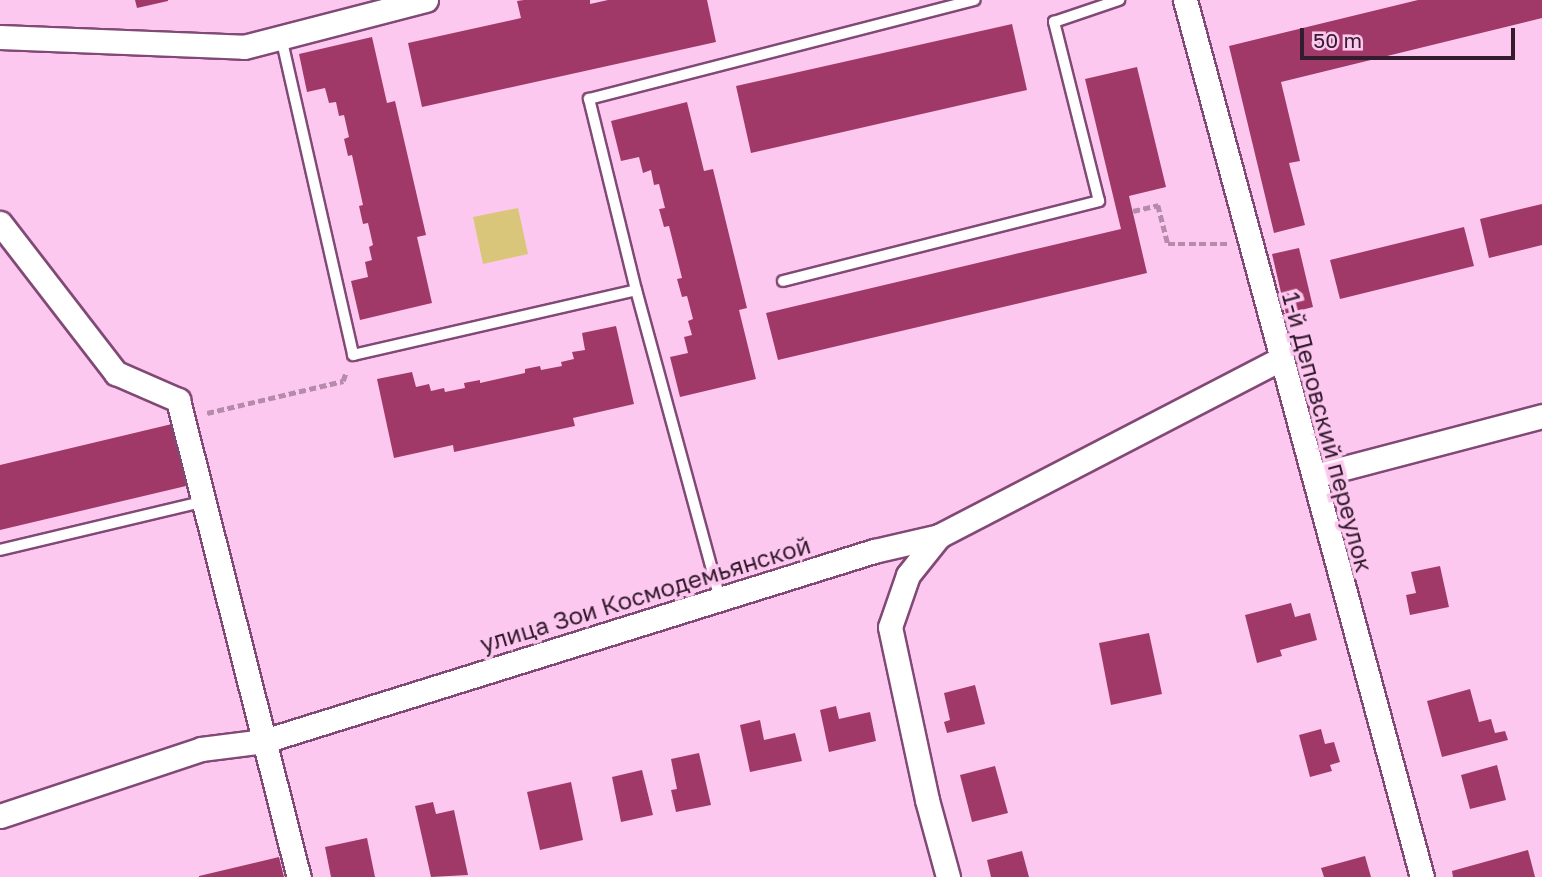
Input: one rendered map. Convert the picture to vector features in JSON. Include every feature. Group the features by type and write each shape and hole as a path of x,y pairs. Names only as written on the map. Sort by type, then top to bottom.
{"street":[{"path":"0,37 244,47 426,0"},
{"name":"1-й Деповский переулок","path":"1185,0 1422,877"},
{"path":"0,223 116,373 178,400 299,877"},
{"name":"улица Зои Космодемьянской","path":"0,816 201,749 264,741 874,551 939,536 1281,359"},
{"path":"1314,476 1542,416"},
{"path":"939,536 908,575 890,627 927,800 948,877"}],"lane":[{"path":"720,599 636,290 589,99 975,0"},
{"path":"783,281 1099,201 1054,22 1119,0"},
{"path":"281,37 353,355 636,290"},
{"path":"0,550 202,502"}],"path":[{"path":"1133,211 1158,205 1168,244 1249,244"},
{"path":"183,419 343,381 353,355"}],"shaded area":[{"path":"518,208 528,254 483,264 473,217"}],"building":[{"path":"135,0 168,0 168,1 137,8"},
{"path":"590,0 590,4 608,0 707,0 716,42 422,107 408,43 521,18 517,1"},
{"path":"1418,0 1542,0 1542,18 1281,82 1300,161 1289,163 1305,225 1274,233 1229,46"},
{"path":"1012,24 1027,90 751,153 736,86"},
{"path":"372,37 387,103 395,101 426,235 417,237 432,303 360,320 351,281 368,277 365,262 372,260 369,247 373,245 368,223 363,224 359,206 363,205 352,155 348,156 344,139 349,137 344,115 339,116 336,102 329,103 325,88 307,92 299,54"},
{"path":"1137,67 1166,187 1129,196 1147,273 778,360 766,313 1121,229 1085,79"},
{"path":"687,102 704,171 713,169 747,308 739,310 756,379 680,397 670,357 688,353 684,337 692,335 688,321 693,319 687,296 682,297 677,279 682,278 669,226 664,227 659,209 665,208 659,184 654,185 651,170 643,173 639,157 621,161 611,121"},
{"path":"1542,204 1542,245 1489,258 1480,219"},
{"path":"1464,227 1474,266 1340,299 1330,260"},
{"path":"1299,248 1313,307 1286,314 1272,254"},
{"path":"616,326 634,404 573,418 575,426 454,452 453,445 394,458 377,379 412,372 416,387 429,384 431,391 444,388 445,392 465,388 464,383 480,380 480,383 525,373 525,369 540,366 541,370 562,366 561,362 574,359 572,352 585,350 582,333"},
{"path":"172,424 186,486 0,530 0,465"},
{"path":"1440,566 1449,607 1410,615 1406,595 1416,593 1411,572"},
{"path":"1291,603 1295,617 1310,613 1317,640 1280,650 1282,656 1257,663 1245,615"},
{"path":"1149,633 1162,694 1111,705 1099,643"},
{"path":"975,685 985,724 947,733 944,722 950,720 944,693"},
{"path":"1470,689 1479,722 1491,719 1495,733 1505,731 1508,740 1442,757 1427,701"},
{"path":"836,706 839,719 870,712 876,741 829,752 820,710"},
{"path":"760,720 764,740 795,733 802,761 750,772 740,725"},
{"path":"1321,729 1325,744 1334,742 1340,762 1330,765 1332,771 1310,777 1299,735"},
{"path":"699,753 711,805 676,812 671,790 677,789 671,759"},
{"path":"1497,765 1506,800 1470,809 1461,775"},
{"path":"995,766 1008,813 972,822 960,775"},
{"path":"642,770 653,815 621,822 612,777"},
{"path":"571,782 583,840 540,850 527,792"},
{"path":"433,802 436,814 454,810 468,875 431,877 415,806"},
{"path":"367,838 375,877 331,877 325,847"},
{"path":"1528,850 1535,877 1453,877 1452,871"},
{"path":"1022,851 1029,877 991,877 987,860"},
{"path":"1365,856 1371,877 1324,877 1321,868"},
{"path":"279,857 284,877 199,877 199,876"}]}
